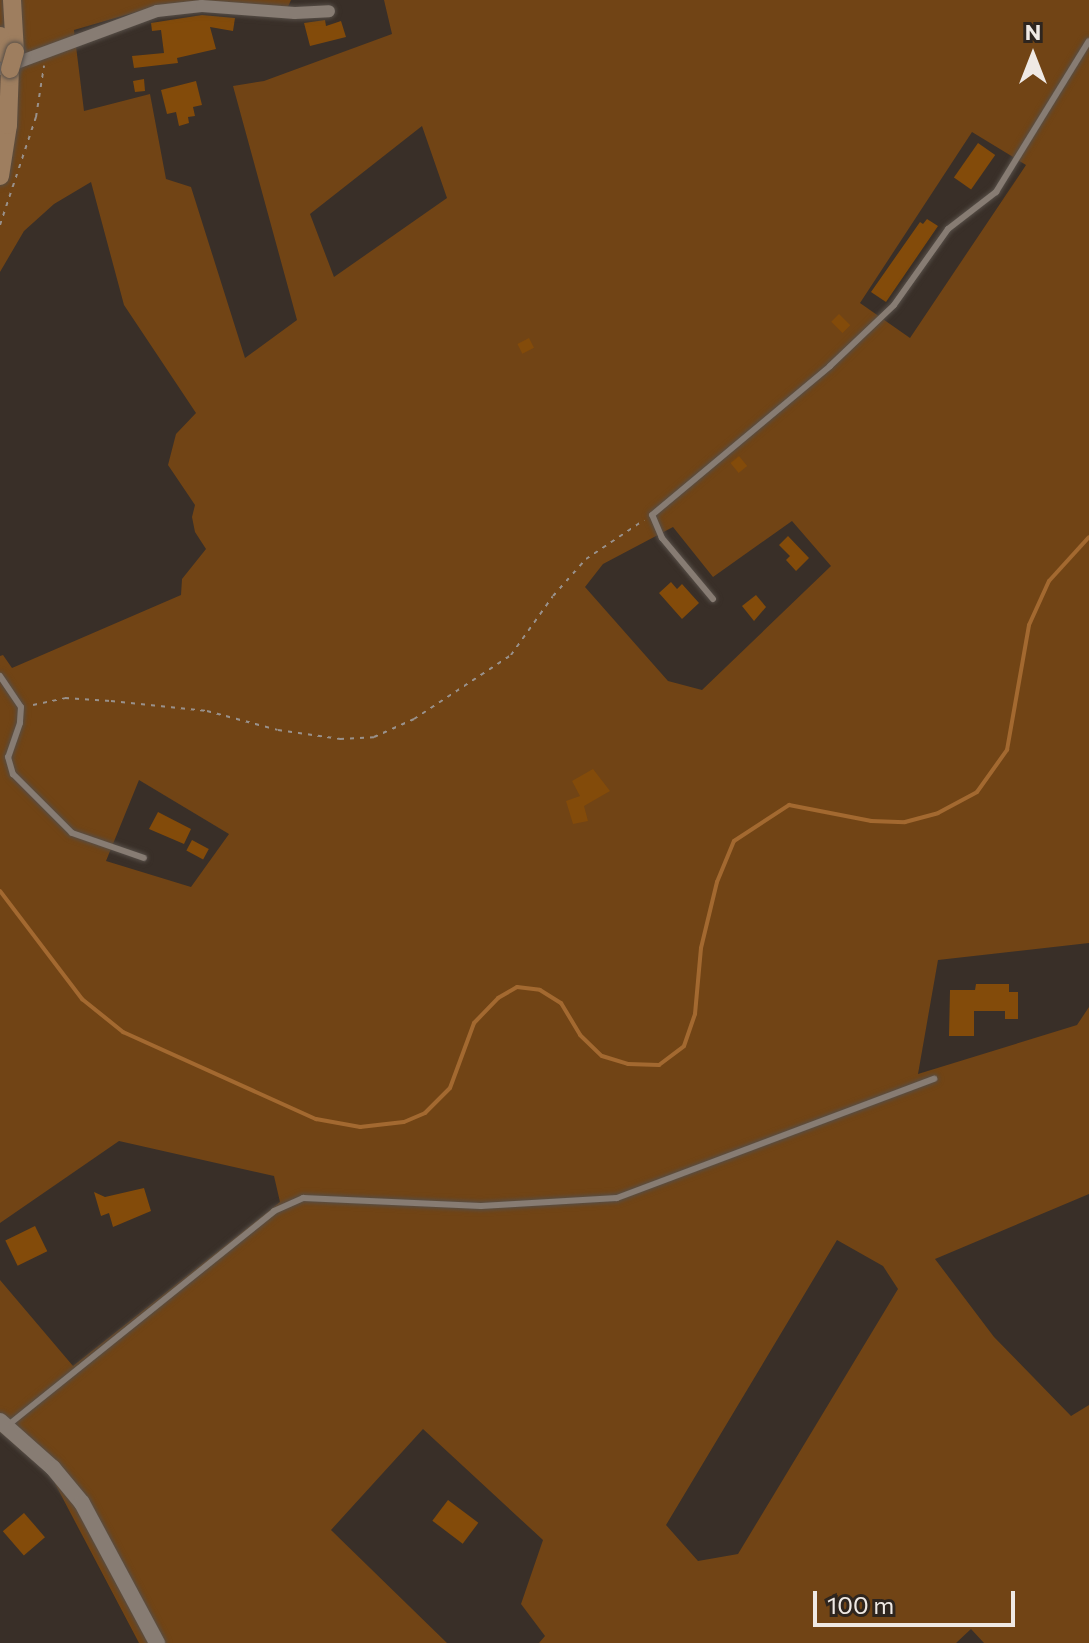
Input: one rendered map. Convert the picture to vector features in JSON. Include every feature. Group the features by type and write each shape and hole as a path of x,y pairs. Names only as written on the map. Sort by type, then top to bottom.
{"main road":[{"path":"0,176 8,125 7,59 12,0"}],"street":[{"path":"7,59 43,53 137,16 179,8 329,11"},
{"path":"3,1423 53,1468 82,1503 157,1643"}],"lane":[{"path":"713,599 662,538 652,515 830,366 894,305 948,229 996,192 1089,41"},
{"path":"0,676 21,707 20,723 8,757 13,774 72,833 144,858"},
{"path":"3,1423 274,1211 303,1198 481,1206 617,1198 934,1079"}],"path":[{"path":"0,225 36,117 45,76 43,53"},
{"path":"21,707 65,698 111,701 207,711 278,730 340,739 374,737 414,719 511,655 553,596 586,559 652,515"}],"shaded area":[{"path":"0,0 291,0 283,18 212,2 143,10 74,30 84,111 150,94 166,179 191,187 245,358 297,320 233,86 264,81 392,34 384,0 1089,0 1089,943 938,960 918,1074 1077,1025 1089,1007 1089,1194 935,1259 994,1337 1071,1416 1089,1405 1089,1643 984,1643 971,1629 956,1643 539,1643 545,1636 521,1604 543,1540 423,1429 331,1530 447,1643 139,1643 51,1476 0,1432 0,1280 73,1366 280,1202 274,1176 119,1141 0,1223 0,656 3,655 12,668 181,595 182,579 206,549 195,532 192,517 195,505 168,465 176,434 196,413 124,305 91,182 54,204 24,231 0,272","holes":["422,126 447,198 334,277 310,214","972,132 1026,165 910,338 860,303","792,521 831,566 702,690 668,681 585,587 603,564 673,527 713,577","139,780 229,834 191,887 106,861","837,1240 883,1266 898,1289 738,1554 698,1561 666,1525"]}],"building":[{"path":"202,15 235,18 233,31 210,27 216,49 177,58 178,63 134,68 132,56 164,53 161,30 152,31 151,23"},
{"path":"325,20 326,26 341,21 346,37 310,46 304,23"},
{"path":"144,79 145,91 135,92 133,81"},
{"path":"196,81 202,105 193,107 195,116 188,117 189,123 179,126 176,112 167,114 161,90"},
{"path":"978,143 995,155 971,189 954,177"},
{"path":"927,219 938,226 886,302 871,292 920,222 923,224"},
{"path":"839,314 850,325 843,333 831,322"},
{"path":"529,338 534,348 522,354 517,344"},
{"path":"739,456 747,466 739,473 730,463"},
{"path":"788,536 809,558 796,571 786,560 790,556 779,545"},
{"path":"671,582 677,589 682,584 699,603 682,619 659,593"},
{"path":"756,595 766,607 754,621 742,606"},
{"path":"593,769 610,791 584,806 588,821 573,824 566,801 580,796 572,781"},
{"path":"158,812 191,829 184,844 149,829"},
{"path":"192,840 209,849 203,860 186,851"},
{"path":"976,984 1009,984 1009,992 1018,992 1018,1019 1005,1019 1005,1011 974,1011 974,1036 949,1036 950,990 975,990"},
{"path":"144,1188 151,1211 113,1227 109,1213 101,1216 94,1192 105,1197"},
{"path":"35,1226 47,1251 18,1266 5,1240"},
{"path":"448,1500 478,1523 463,1544 432,1521"},
{"path":"24,1513 45,1537 24,1556 3,1531"}],"waterway":[{"path":"0,891 82,999 123,1032 316,1119 360,1127 404,1122 425,1113 450,1088 474,1023 498,998 517,987 540,990 561,1003 580,1035 602,1056 628,1064 659,1065 684,1046 695,1014 701,948 717,882 734,841 789,805 871,821 905,822 938,813 977,792 1007,750 1029,625 1049,581 1089,537"}]}
